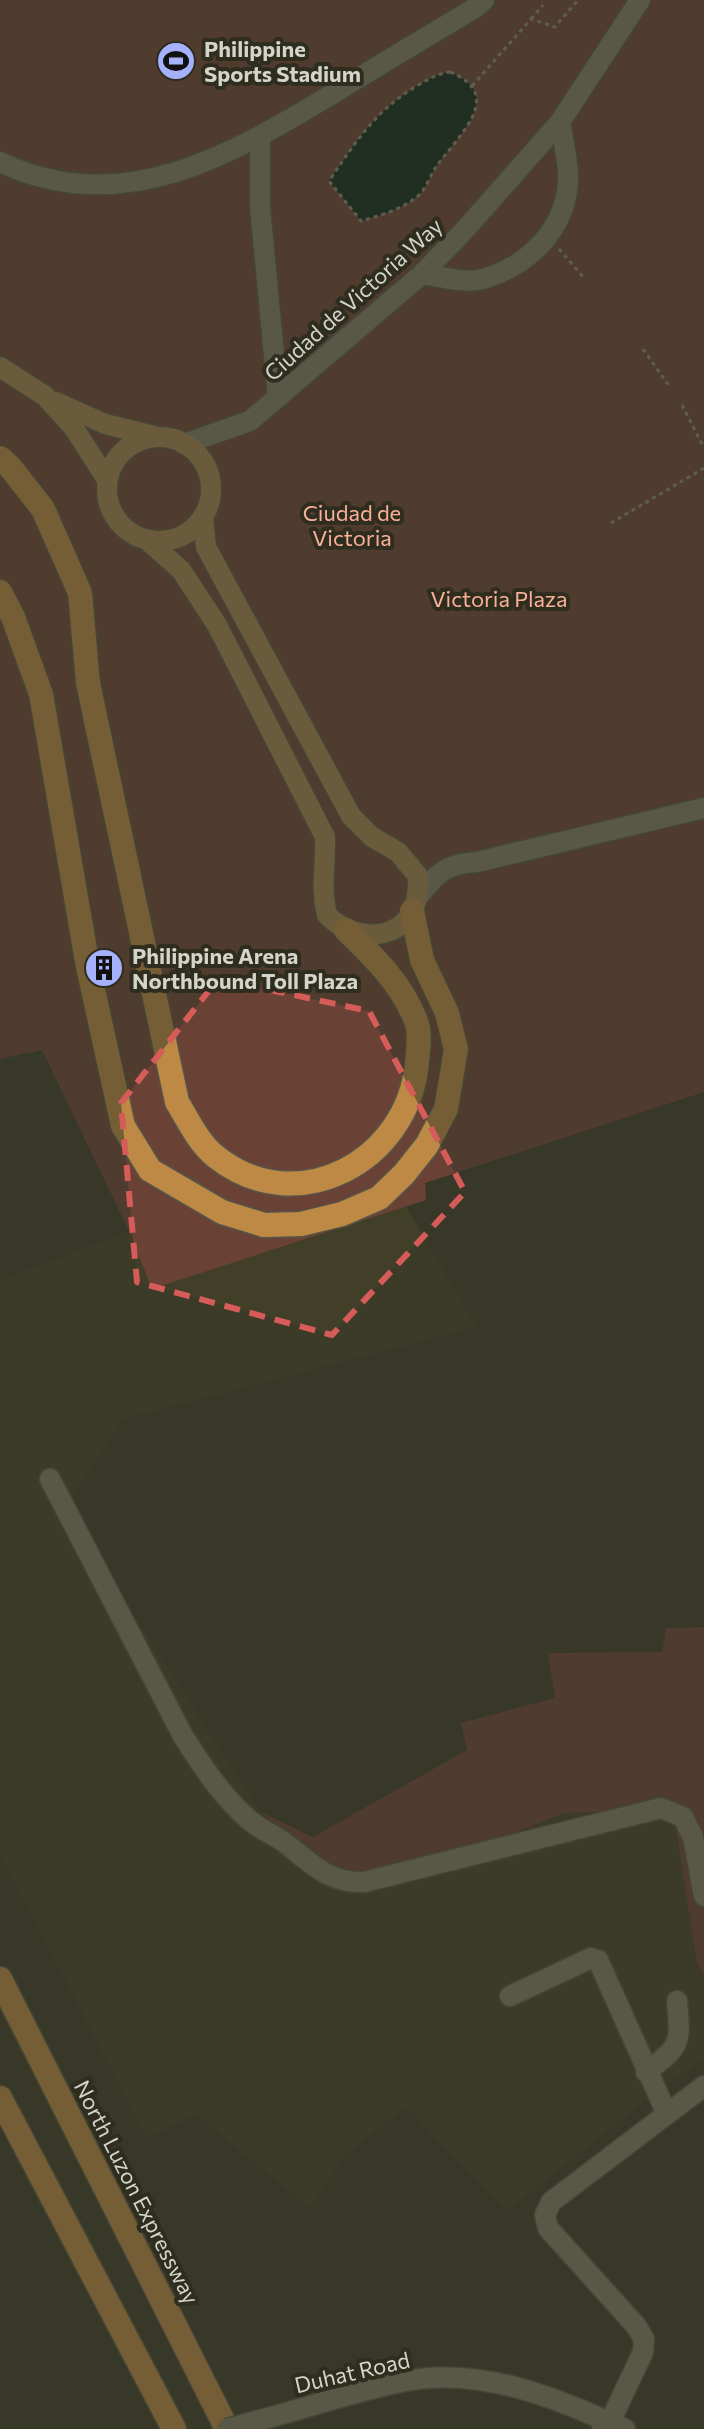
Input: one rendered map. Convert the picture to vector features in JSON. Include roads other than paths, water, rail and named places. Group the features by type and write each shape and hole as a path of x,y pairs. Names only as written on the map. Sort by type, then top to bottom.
{"highway":[{"path":"0,458 43,509 80,593 88,683 177,1102 197,1135 214,1155 237,1171 271,1183 299,1184 337,1176 364,1158 380,1142 397,1121 415,1086 417,1023 388,972 346,930"},
{"path":"0,592 13,617 41,694 88,967 123,1126 150,1170 222,1212 264,1225 301,1224 342,1214 379,1198 404,1174 427,1145 446,1109 456,1049 447,1013 422,960 415,904"},
{"name":"North Luzon Expressway","path":"0,1979 227,2429"},
{"path":"0,2098 174,2429"}],"main road":[{"path":"0,367 45,396 105,424 160,437 184,444 201,455 209,472 211,497 203,518 182,536 165,540 135,535 116,518 107,495 107,480 114,463 125,450 135,443 160,437"},
{"path":"45,396 74,428 107,480"},
{"path":"146,539 181,570 217,625 325,837 322,881 327,915 346,930 371,935 395,929 415,904 418,876 398,852 372,837 351,816 206,547 203,518"}],"street":[{"path":"0,162 52,180 99,185 159,177 211,161 260,137 484,0"},
{"name":"Ciudad de Victoria Way","path":"184,444 250,421 422,274 560,122 640,0"},
{"path":"422,274 475,281 513,266 548,239 564,208 569,177 560,122"},
{"path":"260,137 260,207 278,397"},
{"path":"415,904 434,877 454,863 477,862 699,806"},
{"path":"50,1479 183,1736 206,1774 250,1821 280,1839 320,1870 343,1882 364,1882 661,1808 683,1817 693,1837 704,1896"},
{"path":"510,1996 591,1958 598,1960 667,2114"},
{"path":"646,2072 668,2056 680,2036 677,2001"},
{"path":"612,2427 643,2352 644,2339 637,2327 548,2228 545,2215 551,2202 704,2086"},
{"name":"Duhat Road","path":"227,2429 404,2381 457,2378 517,2386 576,2406 612,2427"}],"water":[{"path":"450,72 467,82 475,93 476,105 472,118 418,196 398,208 361,221 329,181 366,129 388,107 424,82"}],"place":[{"name":"Philippine Sports Stadium","path":"176,61"},
{"name":"Philippine Arena Northbound Toll Plaza","path":"104,968"}],"park label":[{"name":"Ciudad de Victoria","path":"352,524"},
{"name":"Victoria Plaza","path":"499,598"}]}
